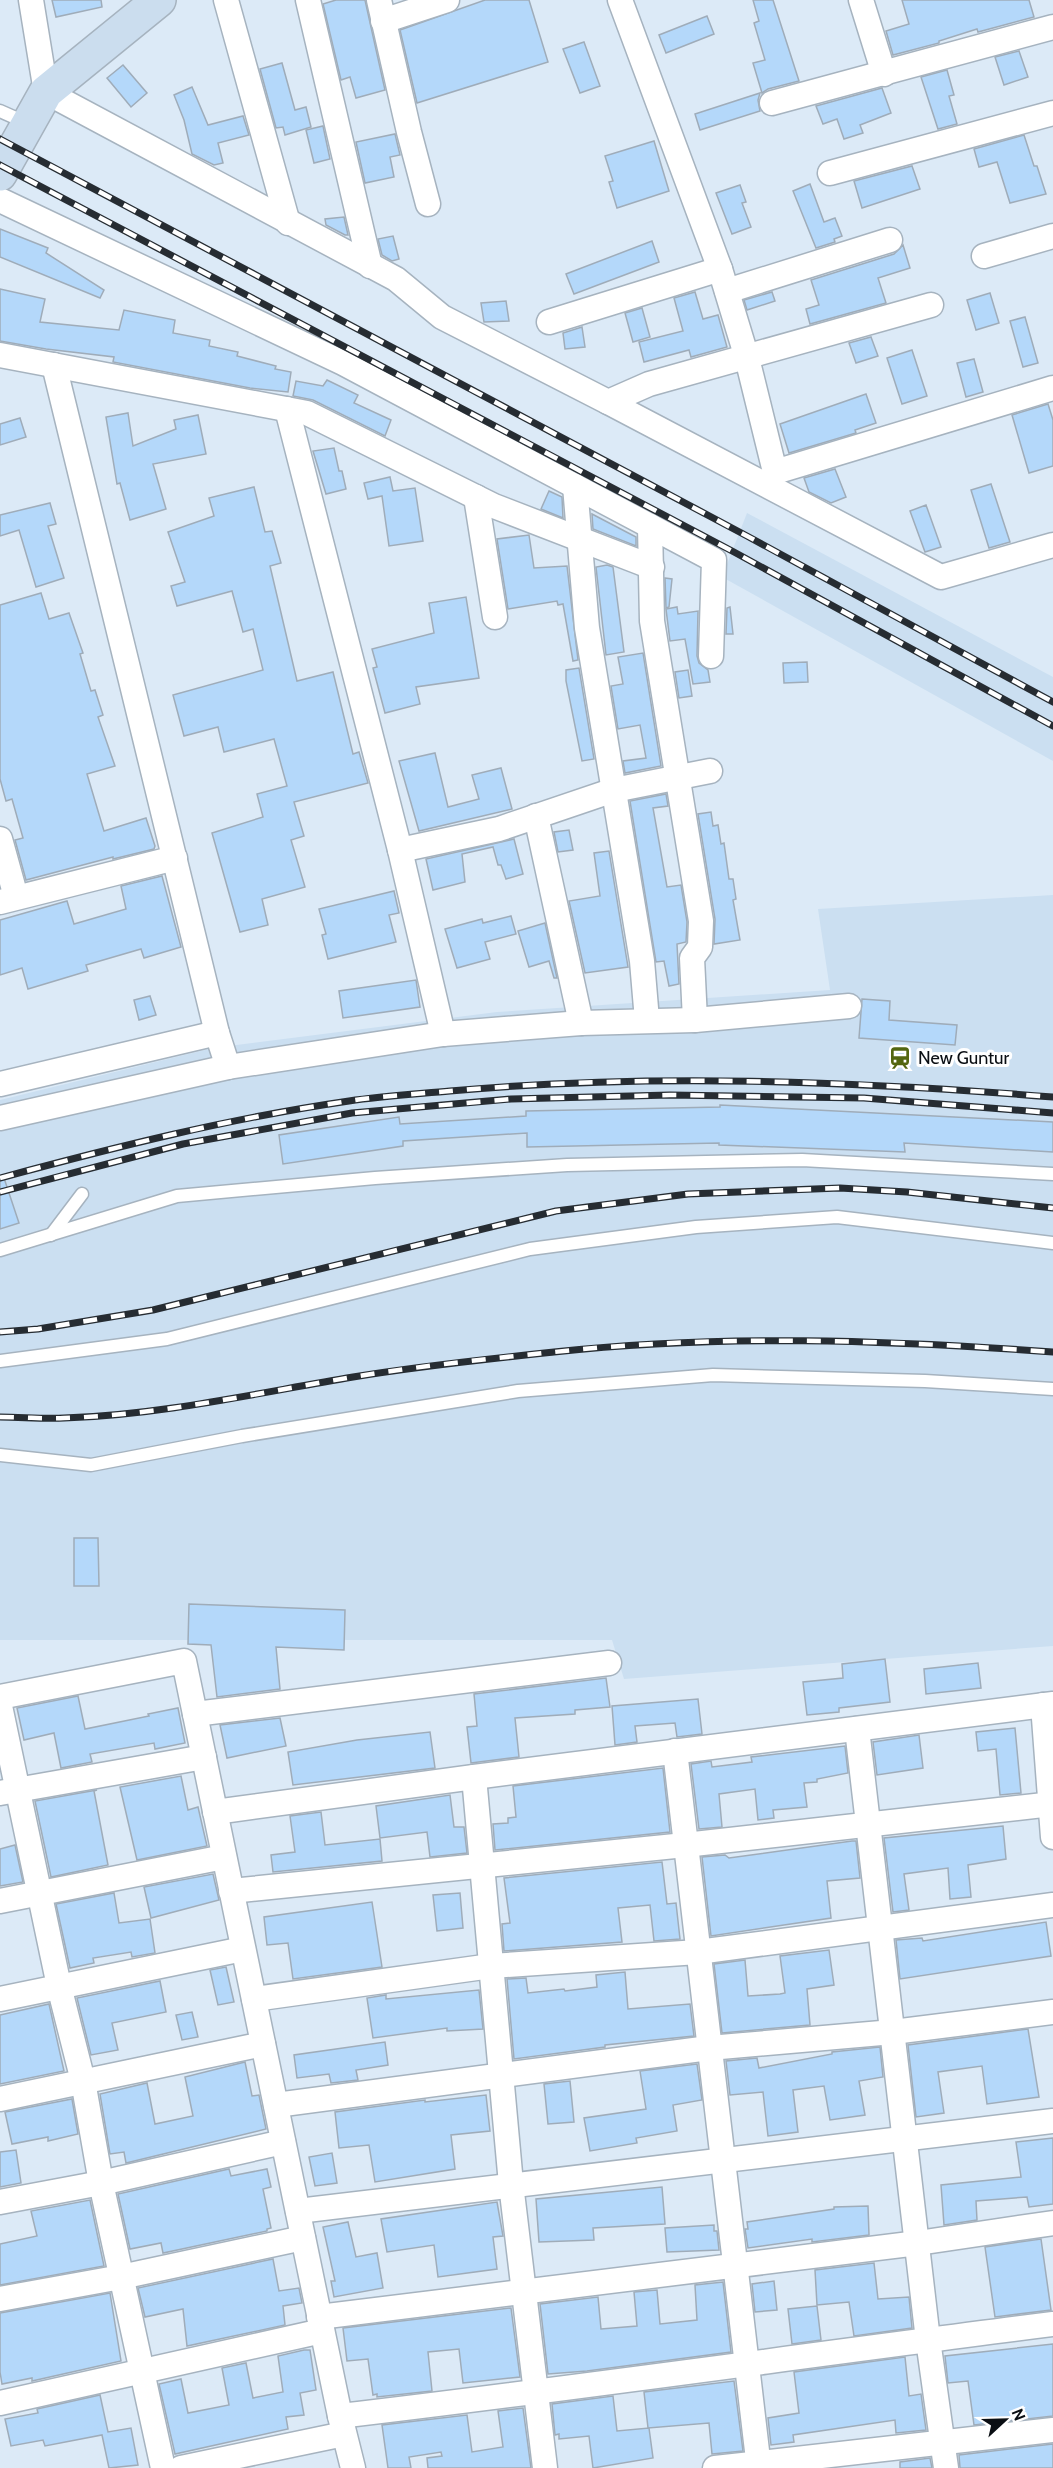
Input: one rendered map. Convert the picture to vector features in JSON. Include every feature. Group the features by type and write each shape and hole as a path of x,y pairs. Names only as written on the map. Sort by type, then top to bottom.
{"main road":[{"path":"0,174 14,117 159,0"}],"street":[{"path":"31,0 46,92 396,279 442,317 940,578 1053,545"},
{"path":"226,0 288,223"},
{"path":"308,0 370,266"},
{"path":"428,204 381,10 447,0"},
{"path":"620,0 724,280 747,358 775,472 1053,388"},
{"path":"861,0 884,74"},
{"path":"772,103 1053,27"},
{"path":"830,173 1053,113"},
{"path":"0,200 343,363 714,560 711,656"},
{"path":"984,256 1053,236"},
{"path":"549,322 890,240"},
{"path":"608,402 649,384 931,305"},
{"path":"0,355 307,413 476,497 652,567"},
{"path":"54,365 217,1033 228,1067"},
{"path":"287,409 400,850 443,1034"},
{"path":"575,486 587,628 642,961 647,1020"},
{"path":"476,497 495,617"},
{"path":"650,526 652,621 701,921 700,947 692,958 695,1020"},
{"path":"400,850 499,829 614,789 710,771"},
{"path":"536,816 581,1023"},
{"path":"0,839 8,899 175,858"},
{"path":"0,1118 228,1067 443,1034 581,1023 695,1020 849,1006"},
{"path":"0,1084 217,1033"},
{"path":"0,1697 184,1661 342,2425 353,2468"},
{"path":"195,1714 609,1663"},
{"path":"215,1812 675,1751 1048,1705 1053,1838"},
{"path":"0,1706 9,1791 40,1892 59,1986 83,2081 101,2183 163,2468"},
{"path":"857,1729 928,2340 946,2468"},
{"path":"675,1751 721,2160 759,2465"},
{"path":"9,1791 204,1757"},
{"path":"474,1777 511,2184 545,2468"},
{"path":"231,1891 686,1845 1051,1804"},
{"path":"0,1901 224,1857"},
{"path":"254,1999 491,1966 698,1952 1053,1905"},
{"path":"0,1999 243,1949"},
{"path":"276,2105 709,2048 893,2032 1053,2012"},
{"path":"0,2099 263,2044"},
{"path":"298,2211 1053,2121"},
{"path":"0,2202 101,2183 283,2142"},
{"path":"0,2403 142,2372 321,2324 525,2291 918,2243 1053,2223"},
{"path":"0,2299 121,2277 303,2238"},
{"path":"181,2468 342,2425 536,2393 1053,2324"},
{"path":"715,2468 759,2465 1053,2430"}],"lane":[{"path":"0,1250 177,1197 375,1178 567,1165 802,1160 1053,1174"},
{"path":"51,1235 82,1194"},
{"path":"0,1361 167,1339 530,1249 696,1227 837,1217 1053,1243"},
{"path":"0,1455 91,1465 242,1436 518,1391 713,1375 925,1381 1053,1389"}],"shaded area":[{"path":"747,513 1053,677 1053,761 722,577"},
{"path":"1053,895 1053,1646 624,1679 612,1640 0,1640 0,1100 213,1048 497,1012 830,990 818,909"}],"building":[{"path":"52,0 101,0 102,7 56,17"},
{"path":"336,0 365,0 385,90 356,98 350,77 341,80 323,4"},
{"path":"485,0 529,0 548,62 417,103 400,30"},
{"path":"753,0 773,0 799,81 768,89 762,93 753,63 765,60 754,23 759,21"},
{"path":"902,0 1029,0 1034,17 978,32 977,29 939,41 939,43 893,55 886,31 909,24"},
{"path":"707,16 714,34 666,53 659,35"},
{"path":"584,42 600,86 580,93 563,49"},
{"path":"1019,51 1028,77 1004,85 995,57"},
{"path":"282,63 295,110 306,107 311,127 285,135 283,127 276,128 260,69"},
{"path":"123,65 147,93 131,107 107,78"},
{"path":"947,70 954,95 949,96 957,124 938,129 921,77"},
{"path":"192,87 208,125 243,116 249,135 218,143 223,163 214,165 192,154 184,120 174,95"},
{"path":"882,88 891,113 860,125 863,133 844,139 837,119 823,124 816,106"},
{"path":"760,93 758,100 760,111 700,130 695,114"},
{"path":"323,126 330,159 314,163 306,130"},
{"path":"395,134 400,155 390,157 394,177 365,183 356,142"},
{"path":"1024,135 1046,194 1010,203 997,162 979,167 974,149"},
{"path":"654,141 669,191 617,208 609,182 613,181 605,156"},
{"path":"912,166 920,189 862,208 854,181"},
{"path":"810,184 824,222 835,218 842,236 834,239 835,242 816,248 793,191"},
{"path":"740,185 746,202 742,203 751,227 732,234 716,193"},
{"path":"344,217 348,235 326,225 325,219"},
{"path":"0,229 48,248 46,253 104,290 100,298 0,257"},
{"path":"393,236 399,259 392,261 382,255 378,239"},
{"path":"652,241 659,262 574,294 566,274"},
{"path":"903,245 910,268 878,278 886,303 810,324 806,309 819,305 811,280 894,254"},
{"path":"0,289 45,299 40,322 119,330 124,310 175,320 173,333 210,340 209,346 238,352 237,356 291,372 288,392 250,388 113,362 114,357 0,341"},
{"path":"695,292 703,319 718,315 727,347 691,357 689,350 644,362 639,342 683,331 674,298"},
{"path":"772,292 775,301 747,310 744,300"},
{"path":"990,293 999,323 976,330 967,300"},
{"path":"506,301 509,321 484,322 481,303"},
{"path":"642,308 650,337 633,342 625,313"},
{"path":"1025,317 1038,363 1023,367 1010,321"},
{"path":"582,327 585,347 565,349 563,333"},
{"path":"871,337 878,356 856,363 849,343"},
{"path":"912,350 927,396 902,404 887,358"},
{"path":"974,359 983,392 966,397 957,363"},
{"path":"327,380 358,395 354,403 391,420 385,436 313,400 293,396 296,381 323,386"},
{"path":"866,394 876,423 855,430 856,433 789,453 780,424"},
{"path":"1048,404 1053,420 1053,466 1029,473 1012,415"},
{"path":"128,413 133,446 176,429 174,420 198,415 206,454 153,464 166,509 130,520 120,483 117,484 106,417"},
{"path":"20,418 26,437 0,445 0,424"},
{"path":"334,448 346,489 326,494 313,451"},
{"path":"835,469 846,497 831,503 809,492 804,478"},
{"path":"390,477 393,491 415,488 423,541 389,546 382,496 368,499 364,483"},
{"path":"991,484 1010,542 989,548 971,490"},
{"path":"254,487 265,532 272,531 281,563 270,566 297,681 333,672 353,754 359,752 368,783 294,802 304,836 291,840 305,887 262,899 268,925 240,932 212,833 263,817 257,794 287,786 274,739 224,752 218,727 184,736 173,695 263,670 253,629 243,632 232,591 177,606 171,586 185,582 168,532 214,516 209,498"},
{"path":"549,491 562,497 563,518 541,509"},
{"path":"50,503 56,524 48,526 64,578 36,587 19,530 0,536 0,515"},
{"path":"926,505 941,547 925,552 910,511"},
{"path":"592,514 636,537 636,546 593,529"},
{"path":"529,535 534,568 567,566 578,660 573,661 563,604 558,605 557,601 508,609 497,539"},
{"path":"607,565 613,567 624,652 606,655 596,567"},
{"path":"665,578 672,579 669,607 666,608"},
{"path":"41,593 49,619 69,613 83,653 80,654 91,691 95,690 103,715 98,717 115,766 87,774 104,831 146,818 155,846 154,849 113,859 113,857 26,880 15,840 23,838 12,799 6,801 0,779 0,605"},
{"path":"466,597 479,678 416,687 420,704 385,713 373,668 377,667 372,649 434,633 429,603"},
{"path":"677,607 678,614 698,611 697,656 699,663 708,670 710,682 693,684 685,639 670,641 666,609"},
{"path":"730,607 733,634 726,634 727,608"},
{"path":"643,653 661,766 625,773 623,761 646,758 640,725 618,729 611,686 623,684 618,657"},
{"path":"807,662 808,682 784,683 783,663"},
{"path":"579,668 594,759 582,761 566,681 566,670"},
{"path":"688,670 692,696 679,698 675,672"},
{"path":"435,753 448,807 479,799 472,775 501,768 512,809 419,831 399,761"},
{"path":"666,794 668,806 653,808 667,887 681,885 687,922 686,942 677,944 679,984 669,986 664,961 656,962 630,801"},
{"path":"711,812 713,826 718,825 721,844 724,843 729,879 733,879 736,899 733,900 740,940 714,944 715,919 698,814"},
{"path":"569,830 573,850 558,852 554,832"},
{"path":"514,839 523,874 506,879 501,865 498,865 493,847 462,854 465,882 433,890 426,859"},
{"path":"609,851 628,967 585,973 569,901 600,896 594,853"},
{"path":"162,876 181,947 144,958 141,949 86,965 88,971 28,989 22,968 0,975 0,920 67,901 74,924 126,909 121,886"},
{"path":"394,891 399,913 389,915 396,942 328,959 322,935 326,934 319,909"},
{"path":"511,916 516,934 485,942 490,959 457,968 445,929 482,919 483,923"},
{"path":"545,923 557,978 554,978 549,961 529,967 518,931"},
{"path":"416,980 420,1007 343,1018 339,991"},
{"path":"150,996 156,1015 139,1020 134,1000"},
{"name":"New Guntur","path":"862,999 890,1001 889,1020 957,1025 955,1045 859,1038"},
{"path":"720,1105 1053,1122 1053,1152 904,1143 905,1152 719,1145 719,1143 527,1147 527,1133 403,1141 403,1146 283,1164 279,1135 399,1117 400,1124 526,1116 526,1111 720,1107"},
{"path":"3,1175 19,1223 0,1229 0,1176"},
{"path":"74,1538 98,1538 99,1586 74,1586"},
{"path":"189,1604 345,1610 344,1650 276,1647 280,1689 217,1697 211,1645 188,1644"},
{"path":"885,1659 890,1702 839,1708 839,1712 807,1715 803,1682 843,1678 842,1664"},
{"path":"978,1663 981,1688 926,1694 924,1669"},
{"path":"606,1678 610,1707 575,1710 575,1714 515,1718 519,1757 471,1763 467,1727 477,1726 474,1694"},
{"path":"78,1696 85,1729 178,1708 185,1743 155,1749 154,1743 90,1754 92,1762 61,1768 54,1733 24,1740 17,1708"},
{"path":"698,1699 702,1734 677,1737 675,1723 635,1726 637,1742 615,1745 612,1706"},
{"path":"280,1718 286,1746 227,1758 220,1725"},
{"path":"1015,1728 1021,1793 1000,1795 996,1749 978,1751 976,1732"},
{"path":"430,1732 435,1768 293,1785 288,1752 357,1740"},
{"path":"919,1735 923,1768 877,1775 873,1742"},
{"path":"845,1746 848,1773 817,1779 817,1782 804,1783 807,1807 773,1810 774,1818 758,1820 755,1789 719,1794 722,1827 699,1829 691,1764 711,1761 712,1767 752,1762 751,1757"},
{"path":"663,1768 670,1832 495,1850 493,1824 508,1823 508,1818 516,1817 513,1786"},
{"path":"181,1776 188,1810 198,1807 207,1846 137,1860 120,1787"},
{"path":"97,1790 94,1791 108,1865 51,1877 35,1801"},
{"path":"450,1795 454,1827 464,1827 467,1853 430,1857 427,1832 380,1838 376,1806"},
{"path":"321,1812 325,1845 380,1839 382,1861 273,1872 271,1855 295,1852 290,1816"},
{"path":"1003,1826 1006,1859 968,1865 971,1897 950,1899 948,1868 904,1874 909,1910 893,1912 884,1838"},
{"path":"856,1841 860,1878 827,1881 831,1918 711,1936 702,1857 725,1855 729,1858"},
{"path":"15,1845 23,1882 0,1886 0,1849"},
{"path":"662,1862 667,1904 676,1903 680,1939 654,1941 650,1905 618,1908 622,1942 504,1951 502,1924 510,1923 504,1878"},
{"path":"213,1874 219,1900 151,1918 144,1887"},
{"path":"114,1893 119,1923 150,1919 155,1953 132,1957 131,1952 93,1958 94,1963 70,1968 56,1904"},
{"path":"460,1893 463,1928 437,1931 433,1895"},
{"path":"372,1902 382,1967 293,1979 288,1943 267,1945 264,1917"},
{"path":"1046,1922 1051,1956 900,1979 896,1940 922,1938 923,1941"},
{"path":"829,1950 834,1985 807,1989 810,2025 722,2033 714,1964 745,1960 748,1996 780,1994 785,1993 780,1956"},
{"path":"226,1967 234,2002 218,2005 210,1970"},
{"path":"625,1972 628,2009 690,2004 694,2036 605,2045 605,2047 514,2059 507,1979 526,1978 528,1993 564,1989 565,1991 597,1987 596,1975"},
{"path":"160,1981 166,2012 112,2023 118,2050 91,2055 77,1998"},
{"path":"479,1990 483,2029 447,2031 447,2028 373,2038 367,1998 386,1995 386,1999"},
{"path":"49,2004 64,2071 0,2084 0,2015"},
{"path":"192,2012 198,2037 182,2040 176,2015"},
{"path":"1028,2029 1039,2097 987,2104 982,2066 938,2072 944,2113 916,2117 908,2045"},
{"path":"385,2042 388,2065 356,2070 358,2080 331,2083 329,2074 297,2078 294,2055"},
{"path":"880,2047 883,2077 859,2081 865,2115 830,2120 824,2086 793,2090 798,2132 768,2136 763,2092 730,2095 726,2061 757,2058 759,2068 832,2054 832,2052"},
{"path":"245,2062 252,2096 259,2095 266,2129 126,2163 124,2152 110,2154 100,2094 147,2083 155,2124 193,2116 185,2077"},
{"path":"697,2064 702,2100 673,2105 677,2131 636,2138 637,2143 590,2151 584,2118 646,2109 640,2071"},
{"path":"570,2081 574,2122 548,2124 544,2084"},
{"path":"486,2095 490,2131 451,2135 455,2169 375,2182 369,2145 339,2148 335,2112 425,2100 425,2102"},
{"path":"72,2099 78,2134 48,2141 48,2137 12,2144 5,2112"},
{"path":"1053,2138 1053,2204 1029,2207 1027,2197 976,2201 977,2220 944,2225 941,2185 1021,2177 1016,2142"},
{"path":"16,2150 21,2183 0,2187 0,2152"},
{"path":"332,2153 337,2183 315,2186 309,2157"},
{"path":"229,2169 231,2176 267,2169 271,2187 263,2189 271,2228 267,2231 163,2253 161,2243 130,2249 118,2194"},
{"path":"662,2187 665,2224 593,2228 594,2240 539,2242 536,2199"},
{"path":"90,2200 104,2266 0,2285 0,2244 37,2236 31,2211"},
{"path":"497,2202 503,2236 493,2237 497,2269 438,2277 434,2245 387,2252 381,2219"},
{"path":"868,2206 869,2235 812,2242 812,2239 748,2248 745,2229 748,2229 747,2222 834,2209 834,2207"},
{"path":"348,2222 356,2257 377,2253 383,2288 334,2297 331,2281 335,2281 323,2227"},
{"path":"714,2225 719,2250 667,2252 665,2228"},
{"path":"1041,2239 1051,2310 995,2317 985,2247"},
{"path":"273,2259 279,2291 299,2288 302,2303 283,2306 285,2325 187,2346 183,2309 145,2317 138,2288"},
{"path":"874,2263 878,2299 909,2297 912,2328 854,2336 849,2302 817,2305 815,2270"},
{"path":"774,2281 777,2310 755,2312 752,2284"},
{"path":"723,2282 731,2352 548,2374 540,2304 598,2297 601,2329 637,2326 634,2292 657,2290 660,2324 697,2320 695,2285"},
{"path":"110,2293 121,2361 32,2381 32,2378 2,2384 0,2313"},
{"path":"817,2306 821,2340 792,2344 788,2309"},
{"path":"511,2308 520,2377 463,2383 459,2349 428,2352 432,2391 377,2397 377,2394 373,2395 368,2359 347,2361 343,2328"},
{"path":"1053,2344 1053,2416 974,2425 968,2381 948,2383 945,2356"},
{"path":"310,2350 316,2390 300,2393 304,2415 286,2417 288,2429 175,2454 159,2384 181,2379 188,2413 229,2405 222,2368 246,2363 253,2398 283,2392 278,2356"},
{"path":"905,2357 909,2396 921,2394 926,2430 896,2433 895,2420 793,2435 794,2442 771,2445 768,2418 799,2413 794,2372"},
{"path":"734,2381 743,2451 712,2454 709,2423 648,2428 644,2392"},
{"path":"100,2395 108,2432 131,2428 138,2465 109,2468 102,2435 45,2446 43,2440 11,2446 5,2419 38,2413 37,2409"},
{"path":"613,2396 617,2431 649,2428 653,2458 593,2468 589,2436 559,2439 559,2434 555,2435 552,2404"},
{"path":"523,2408 531,2468 428,2468 427,2458 442,2456 441,2452 409,2457 411,2468 388,2468 382,2425 467,2415 472,2452 503,2447 498,2411"},
{"path":"1053,2444 1053,2468 960,2468 959,2455"},
{"path":"930,2458 932,2468 900,2468 900,2462"}],"railway":[{"path":"0,139 747,536 1053,702"},
{"path":"0,165 734,552 1053,726"},
{"path":"0,1178 130,1144 305,1108 387,1096 525,1085 752,1081 903,1087 1053,1097"},
{"path":"0,1192 183,1144 352,1113 511,1099 670,1095 864,1098 1053,1113"},
{"path":"0,1332 38,1329 153,1310 556,1211 688,1194 840,1188 907,1192 1053,1208"},
{"path":"0,1417 64,1418 137,1413 403,1369 616,1346 803,1341 928,1344 1053,1352"}],"place":[{"name":"New Guntur","path":"900,1058"}]}
